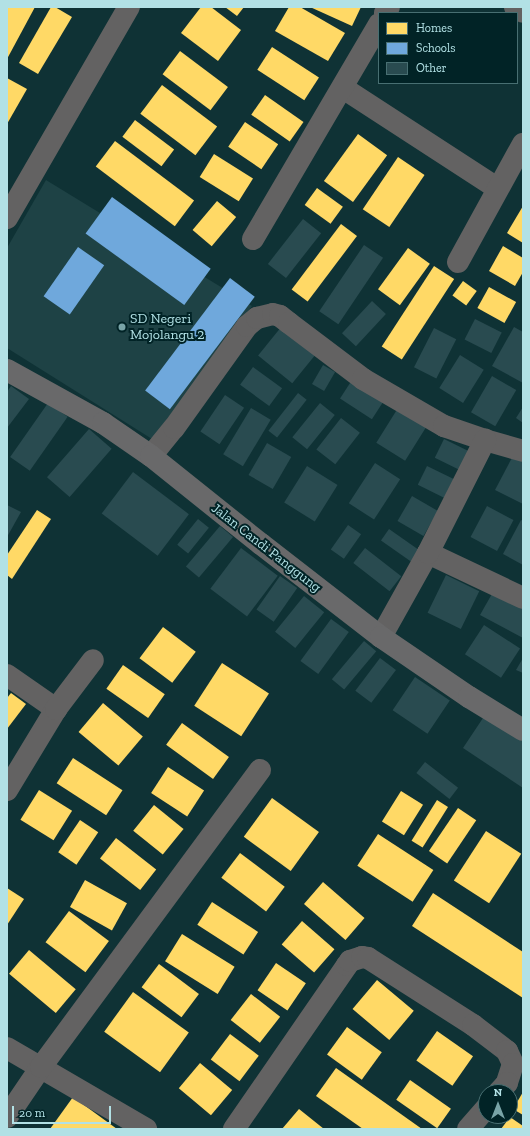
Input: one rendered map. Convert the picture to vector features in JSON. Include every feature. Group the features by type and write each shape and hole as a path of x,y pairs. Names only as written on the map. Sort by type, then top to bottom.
{"main road":[{"name":"Jalan Candi Panggung","path":"7,370 103,423 151,456 381,637 523,730"}],"street":[{"path":"7,218 129,7"},
{"path":"515,7 523,12"},
{"path":"253,239 343,88 378,26"},
{"path":"343,88 497,188"},
{"path":"458,262 497,188 523,144"},
{"path":"151,456 174,428 247,326 257,318 273,314 289,323 363,379 444,426 523,451"},
{"path":"381,637 428,553 485,440"},
{"path":"428,553 523,598"},
{"path":"7,790 56,709 93,660"},
{"path":"7,675 56,709"},
{"path":"7,1116 41,1067 260,770"},
{"path":"234,1129 347,965 358,958 368,958 381,966 473,1024 507,1051 513,1064 506,1084"},
{"path":"7,1048 146,1129"},
{"path":"468,1129 478,1117"}],"shaded area":[{"name":"SD Negeri Mojolangu 2","path":"46,180 252,306 152,439 7,348 7,248"}],"building: Homes":[{"path":"7,7 35,7 7,59"},
{"path":"51,7 55,7 72,17 38,74 19,63"},
{"path":"201,7 211,7 241,30 218,61 181,33"},
{"path":"225,7 244,7 237,16"},
{"path":"289,7 300,7 345,33 328,61 275,31"},
{"path":"310,7 361,7 352,26"},
{"path":"272,47 319,77 304,100 257,70"},
{"path":"180,51 228,87 210,110 163,74"},
{"path":"7,78 27,89 7,124"},
{"path":"162,85 217,127 195,155 140,114"},
{"path":"265,95 304,122 290,142 251,115"},
{"path":"135,120 174,149 161,166 122,137"},
{"path":"245,122 278,144 261,169 228,147"},
{"path":"358,134 387,155 353,202 324,181"},
{"path":"115,141 194,201 175,226 96,167"},
{"path":"214,154 253,178 239,201 200,177"},
{"path":"398,157 425,175 389,227 363,209"},
{"path":"317,188 343,207 331,224 305,205"},
{"path":"217,201 236,217 212,246 193,230"},
{"path":"523,206 523,243 507,233"},
{"path":"341,224 357,236 308,302 292,289"},
{"path":"503,246 523,258 523,272 515,286 489,271"},
{"path":"408,248 430,264 400,305 378,289"},
{"path":"434,266 454,279 402,360 382,347"},
{"path":"463,281 477,291 466,306 452,296"},
{"path":"489,287 516,302 504,323 477,308"},
{"path":"37,510 51,519 12,579 7,575 7,555"},
{"path":"163,627 196,652 172,683 140,658"},
{"path":"222,663 269,693 241,736 194,706"},
{"path":"123,665 165,694 148,718 106,689"},
{"path":"11,693 26,704 7,729 7,698"},
{"path":"103,703 143,736 118,766 79,732"},
{"path":"182,723 229,757 213,779 166,745"},
{"path":"73,758 122,790 106,815 57,783"},
{"path":"168,767 204,790 187,816 151,793"},
{"path":"39,790 72,811 54,840 20,820"},
{"path":"401,791 423,805 404,835 382,822"},
{"path":"272,798 319,832 291,871 244,837"},
{"path":"437,800 448,807 423,848 412,841"},
{"path":"154,805 184,829 163,855 133,831"},
{"path":"458,808 476,820 447,863 429,851"},
{"path":"80,820 98,832 76,865 58,852"},
{"path":"486,831 521,854 489,903 454,880"},
{"path":"378,834 433,870 413,902 357,866"},
{"path":"116,838 156,869 140,890 100,858"},
{"path":"240,853 285,887 266,911 221,878"},
{"path":"85,880 127,903 112,930 70,907"},
{"path":"323,882 365,918 345,940 304,904"},
{"path":"7,888 24,899 7,925"},
{"path":"433,893 523,952 523,998 412,926"},
{"path":"212,902 258,932 243,955 197,925"},
{"path":"69,911 109,941 85,972 46,942"},
{"path":"302,921 334,949 314,973 282,944"},
{"path":"182,934 235,967 218,994 165,961"},
{"path":"29,950 76,989 56,1013 9,974"},
{"path":"276,963 306,983 287,1010 258,990"},
{"path":"159,964 199,994 181,1017 142,987"},
{"path":"377,980 414,1011 389,1040 353,1009"},
{"path":"133,992 189,1033 160,1072 104,1032"},
{"path":"251,994 280,1017 260,1043 231,1020"},
{"path":"347,1027 382,1052 362,1080 327,1055"},
{"path":"437,1031 473,1056 452,1086 416,1060"},
{"path":"230,1034 259,1056 239,1081 211,1060"},
{"path":"200,1063 232,1090 211,1115 179,1088"},
{"path":"336,1068 422,1129 363,1129 316,1096"},
{"path":"410,1080 451,1109 437,1128 396,1100"},
{"path":"523,1092 523,1115 518,1112 518,1100"},
{"path":"73,1097 117,1129 50,1129"},
{"path":"299,1109 324,1129 282,1129"},
{"path":"518,1123 523,1126 523,1129 501,1129 505,1124 518,1124"}],"building: Schools":[{"path":"112,197 211,269 184,305 86,233"},
{"path":"78,247 104,265 70,315 44,296"},
{"path":"230,278 255,297 170,409 145,391"}],"building: Other":[{"path":"303,219 321,233 286,278 268,264"},
{"path":"364,245 383,258 338,324 319,311"},
{"path":"372,301 386,314 356,346 342,333"},
{"path":"475,319 502,333 491,353 465,339"},
{"path":"282,326 316,354 292,383 258,356"},
{"path":"514,327 523,332 523,383 492,366"},
{"path":"434,328 456,339 436,379 414,367"},
{"path":"460,355 484,370 463,403 439,388"},
{"path":"323,365 335,372 324,391 312,384"},
{"path":"253,367 282,388 269,406 240,385"},
{"path":"492,376 516,390 495,426 471,412"},
{"path":"352,380 384,401 372,419 340,398"},
{"path":"11,386 29,399 7,428 7,392"},
{"path":"298,393 307,400 277,438 268,431"},
{"path":"225,395 244,408 219,444 200,431"},
{"path":"48,403 68,417 30,471 10,457"},
{"path":"320,403 335,415 307,449 292,437"},
{"path":"523,407 523,423 516,418"},
{"path":"251,408 271,420 243,466 223,454"},
{"path":"398,408 427,426 405,461 376,443"},
{"path":"341,418 360,433 335,464 316,450"},
{"path":"89,429 112,449 70,497 47,477"},
{"path":"444,439 471,452 462,471 435,458"},
{"path":"267,443 291,457 273,489 248,475"},
{"path":"515,452 523,457 523,504 495,490"},
{"path":"375,463 400,479 374,520 349,503"},
{"path":"307,466 338,485 315,522 284,502"},
{"path":"427,466 456,480 447,499 418,485"},
{"path":"133,472 189,514 158,556 102,514"},
{"path":"412,496 438,511 423,536 398,521"},
{"path":"7,505 21,512 7,537"},
{"path":"487,506 513,520 497,551 471,537"},
{"path":"198,519 209,528 188,553 177,545"},
{"path":"521,520 523,521 523,565 503,554"},
{"path":"348,525 361,534 344,559 331,550"},
{"path":"220,526 233,537 199,578 186,567"},
{"path":"389,529 419,550 411,562 381,540"},
{"path":"241,548 278,576 247,616 210,589"},
{"path":"365,548 401,576 390,591 353,563"},
{"path":"446,575 479,591 461,629 428,613"},
{"path":"280,576 297,588 274,622 256,610"},
{"path":"493,592 523,608 523,638 480,615"},
{"path":"304,596 324,612 295,648 275,632"},
{"path":"331,619 349,632 318,674 300,661"},
{"path":"484,625 520,648 501,678 465,654"},
{"path":"364,641 376,651 344,690 332,679"},
{"path":"380,658 396,670 371,703 355,691"},
{"path":"523,658 523,673 516,670"},
{"path":"415,677 450,700 427,734 393,710"},
{"path":"487,712 523,736 523,788 463,748"},
{"path":"425,762 458,788 449,799 416,773"}],"place":[{"name":"SD Negeri Mojolangu 2","path":"122,327"}]}
